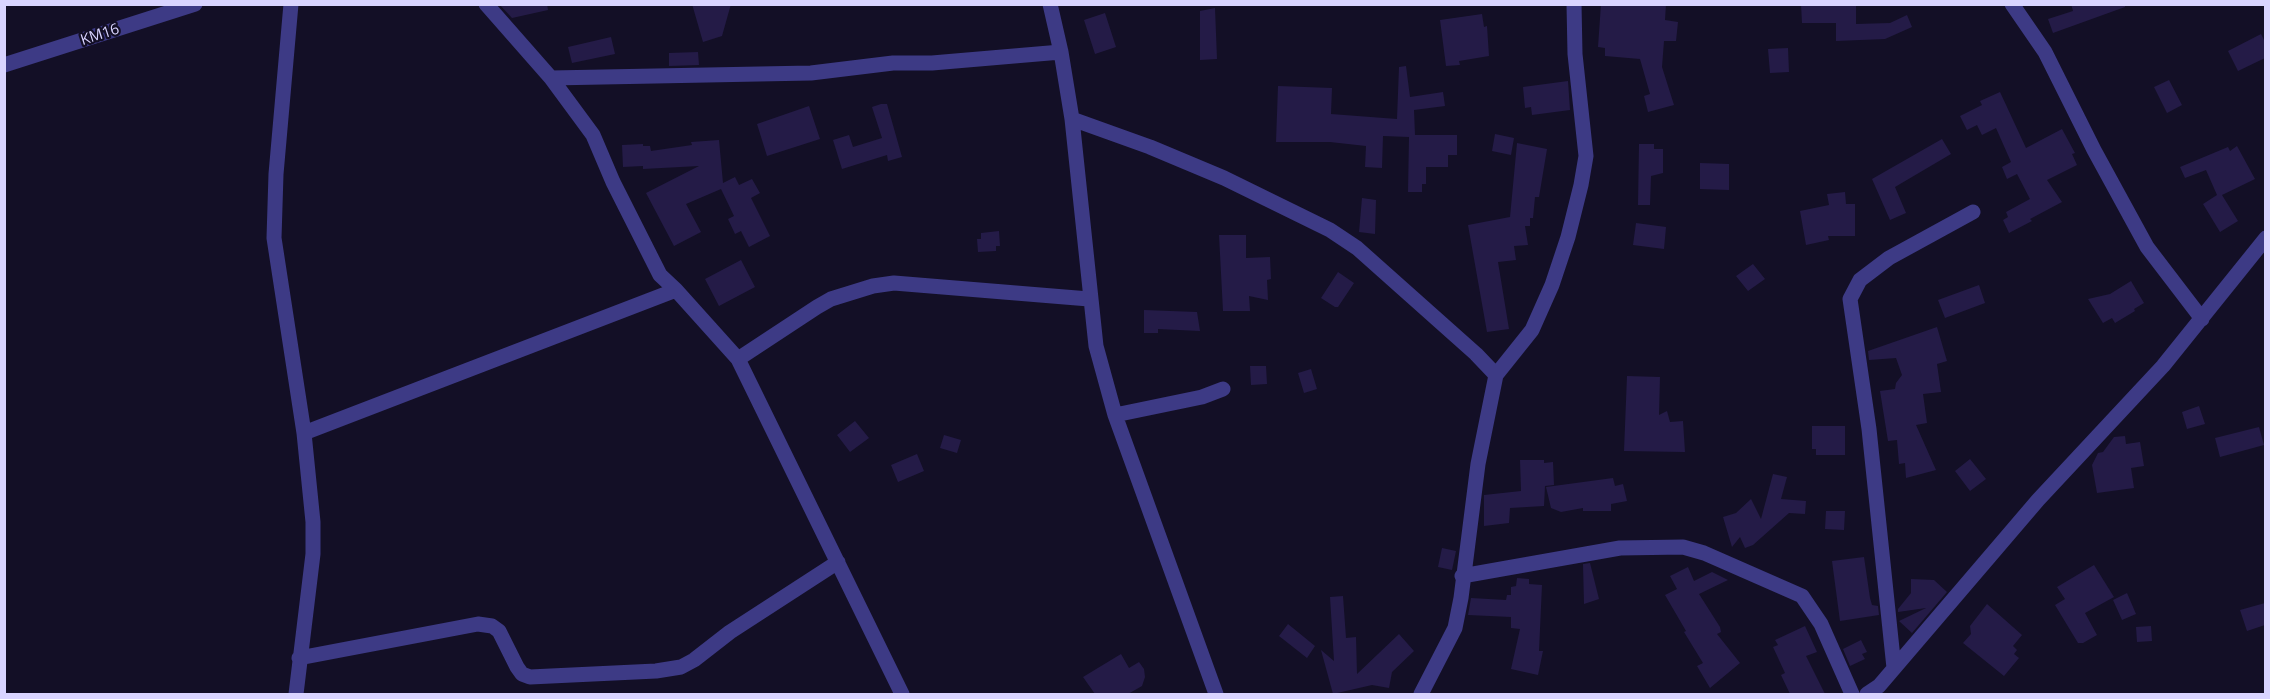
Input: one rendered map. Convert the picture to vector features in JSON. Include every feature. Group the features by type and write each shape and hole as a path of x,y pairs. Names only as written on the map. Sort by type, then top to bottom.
{"street":[{"name":"KM16","path":"4,65 195,4"},
{"path":"291,4 276,174 274,238 304,433 313,522 313,554 296,694"},
{"path":"486,4 551,78 593,135 613,182 660,275 738,359 903,694"},
{"path":"1050,4 1072,119 1089,299 1096,346 1115,415 1216,694"},
{"path":"1422,694 1455,628 1478,464 1496,375 1532,330 1548,294 1568,237 1581,185 1586,156 1575,54 1574,4"},
{"path":"2012,4 2045,52 2094,150 2147,247 2202,319"},
{"path":"551,78 812,73 893,63 932,63 1061,52"},
{"path":"1072,119 1150,147 1224,178 1330,230 1357,248 1476,354 1496,375"},
{"path":"1894,668 1869,429 1850,299 1860,280 1889,258 1972,212"},
{"path":"1867,694 1879,686 2038,500 2163,366 2265,238"},
{"path":"738,359 831,299 873,286 894,283 1089,299"},
{"path":"304,433 676,290"},
{"path":"1115,415 1202,397 1223,389"},
{"path":"1462,576 1620,548 1683,547 1704,553 1802,596 1821,624 1852,694"},
{"path":"299,658 478,624 492,626 499,631 517,667 522,674 530,677 657,671 681,667 694,660 730,632 838,562"}],"building":[{"path":"499,4 547,4 548,10 512,18"},
{"path":"692,4 731,4 722,36 703,42"},
{"path":"1601,4 1666,4 1665,20 1678,22 1676,41 1664,41 1662,67 1674,105 1648,112 1644,96 1650,94 1640,59 1605,56 1605,48 1598,47"},
{"path":"1801,4 1856,4 1856,24 1890,23 1907,15 1912,27 1885,39 1836,41 1836,23 1802,23"},
{"path":"2071,4 2125,4 2125,7 2053,33 2048,19 2073,11"},
{"path":"1215,8 1217,59 1200,60 1200,11"},
{"path":"1105,13 1116,47 1095,54 1084,20"},
{"path":"1482,14 1484,27 1487,26 1489,56 1459,61 1460,65 1446,66 1440,20"},
{"path":"2261,34 2265,42 2265,58 2238,71 2228,51"},
{"path":"611,37 615,54 572,63 568,47"},
{"path":"1788,48 1789,72 1770,73 1768,49"},
{"path":"698,52 699,65 669,66 669,53"},
{"path":"1406,66 1410,97 1443,92 1445,106 1414,110 1415,135 1457,135 1457,155 1448,155 1448,167 1426,167 1426,184 1422,184 1422,192 1408,192 1409,137 1383,136 1382,168 1365,167 1366,146 1330,142 1276,142 1278,86 1332,88 1331,114 1397,119 1399,67"},
{"path":"2169,80 2182,105 2167,113 2154,87"},
{"path":"1568,81 1570,110 1532,115 1531,107 1525,108 1523,87"},
{"path":"2000,92 2026,148 2062,129 2075,153 2072,154 2077,165 2047,180 2062,202 2009,233 2003,220 2008,217 2006,212 2030,199 2017,174 2007,179 2002,167 2011,162 1996,128 1982,135 1977,125 1967,130 1960,116 1982,105 1980,101"},
{"path":"887,104 902,157 888,161 887,155 842,169 833,140 849,135 853,147 882,138 872,107"},
{"path":"809,106 820,139 767,156 757,124"},
{"path":"1495,134 1514,138 1511,155 1492,151"},
{"path":"1942,139 1951,154 1895,187 1906,213 1890,220 1872,179"},
{"path":"719,140 723,183 735,177 739,185 752,179 760,193 751,198 770,236 749,247 741,231 735,234 728,219 734,216 721,189 686,204 701,232 674,246 646,193 699,166 643,169 643,166 623,167 622,145 643,144 643,146 650,146 651,151 692,145 691,142"},
{"path":"1517,143 1547,149 1539,197 1535,197 1533,218 1530,218 1530,226 1525,226 1528,245 1514,246 1516,260 1498,262 1509,329 1487,332 1468,225 1510,217"},
{"path":"1639,144 1654,144 1654,149 1663,149 1663,173 1651,176 1650,205 1638,205"},
{"path":"2237,146 2255,179 2222,195 2238,221 2220,232 2203,204 2217,195 2206,170 2185,178 2180,167 2228,147 2230,151"},
{"path":"1700,163 1729,164 1729,190 1700,189"},
{"path":"1845,192 1846,204 1855,204 1855,236 1828,236 1829,240 1806,245 1800,211 1829,205 1827,194"},
{"path":"1362,198 1376,200 1375,234 1359,232"},
{"path":"1636,223 1666,227 1664,249 1633,245"},
{"path":"999,231 1000,246 996,246 996,251 978,252 977,239 981,239 981,233"},
{"path":"1219,235 1246,235 1246,258 1270,257 1271,279 1267,280 1268,300 1249,296 1250,311 1223,311"},
{"path":"741,260 755,287 719,306 705,279"},
{"path":"1753,264 1765,279 1748,291 1736,276"},
{"path":"1338,272 1354,283 1338,307 1335,307 1321,298"},
{"path":"2131,281 2144,303 2115,323 2112,318 2103,323 2088,299 2110,294"},
{"path":"1979,285 1985,303 1945,318 1938,300"},
{"path":"1144,310 1197,312 1200,331 1158,329 1158,333 1144,333"},
{"path":"1937,327 1947,361 1937,364 1941,392 1923,394 1927,423 1916,425 1936,470 1906,478 1905,463 1899,464 1897,440 1888,441 1880,391 1895,389 1902,375 1896,358 1869,360 1868,351"},
{"path":"1250,366 1266,366 1267,384 1251,385"},
{"path":"1311,369 1317,389 1304,393 1298,373"},
{"path":"1627,376 1660,377 1659,415 1667,411 1670,422 1683,421 1685,452 1624,451"},
{"path":"2199,406 2205,424 2187,429 2182,412"},
{"path":"855,421 869,438 850,452 837,435"},
{"path":"1812,426 1845,426 1845,455 1816,455 1816,449 1812,449"},
{"path":"2259,427 2264,445 2220,457 2215,438"},
{"path":"944,435 961,440 957,453 940,448"},
{"path":"2125,436 2126,444 2140,442 2144,466 2131,468 2134,488 2097,493 2092,465 2098,453 2103,452 2114,437"},
{"path":"917,454 924,471 898,482 891,465"},
{"path":"1970,459 1986,479 1970,491 1955,471"},
{"path":"1520,460 1553,462 1554,485 1545,486 1544,506 1510,508 1509,523 1484,526 1484,495 1521,491"},
{"path":"1773,474 1787,477 1781,499 1806,501 1805,514 1789,513 1753,545 1745,548 1740,537 1732,547 1723,517 1736,513 1751,499 1761,519"},
{"path":"1613,478 1615,486 1623,484 1627,501 1611,504 1611,511 1583,511 1583,508 1561,512 1551,508 1546,487"},
{"path":"1826,511 1845,511 1844,530 1825,529"},
{"path":"1442,548 1456,551 1452,570 1438,567"},
{"path":"1864,557 1870,598 1872,605 1878,606 1879,615 1840,621 1832,561"},
{"path":"1590,563 1599,599 1584,604 1583,564"},
{"path":"2094,565 2114,597 2085,613 2097,635 2083,643 2078,643 2055,605 2065,599 2057,587"},
{"path":"1688,567 1694,581 1712,572 1728,580 1699,594 1720,627 1721,632 1717,634 1740,663 1710,688 1697,666 1703,663 1665,595 1677,589 1670,576"},
{"path":"1517,578 1529,579 1529,584 1542,585 1539,651 1543,651 1538,675 1511,669 1520,629 1511,628 1511,617 1468,615 1471,598 1506,600 1507,595 1511,595 1511,587 1516,586"},
{"path":"1911,579 1934,580 1947,592 1912,633 1899,621 1926,608 1898,612 1911,593"},
{"path":"2127,593 2136,614 2122,620 2113,600"},
{"path":"1343,596 1346,638 1356,637 1357,674 1399,634 1414,651 1392,672 1389,688 1372,685 1333,694 1321,650 1334,661 1330,597"},
{"path":"2265,603 2265,625 2247,631 2240,610"},
{"path":"1987,604 2022,635 2013,646 2017,650 2014,654 2019,658 2004,676 1963,643 1971,634 1970,626"},
{"path":"1288,624 1315,646 1307,658 1279,636"},
{"path":"1805,626 1817,652 1806,656 1825,694 1790,694 1781,675 1785,673 1773,647 1778,645 1775,640"},
{"path":"2151,626 2152,641 2137,642 2136,627"},
{"path":"1861,640 1867,652 1862,654 1865,659 1850,666 1843,649"},
{"path":"1121,654 1129,668 1139,662 1144,669 1145,677 1142,686 1128,694 1095,694 1083,677"}]}
